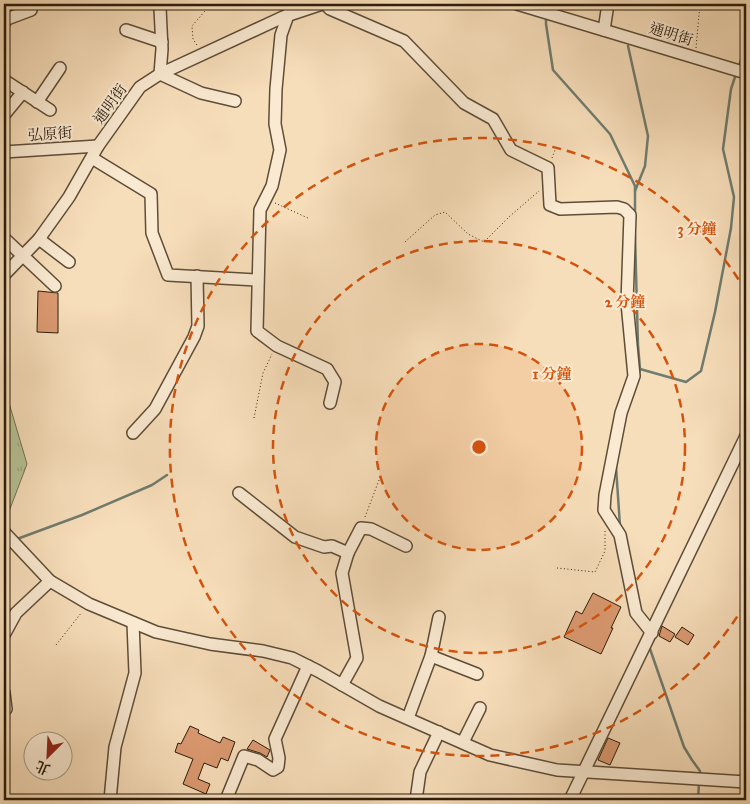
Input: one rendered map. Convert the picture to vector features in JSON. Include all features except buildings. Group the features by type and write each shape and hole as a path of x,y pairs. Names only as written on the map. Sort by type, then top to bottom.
{"street":[{"path":"162,4 160,8 162,42 160,74 202,93 235,100"},
{"path":"292,4 286,16 281,35 276,89 276,124 280,150 271,188 260,210 257,331 276,345 327,369 335,382 330,403"},
{"path":"324,4 330,9 404,42 464,103 492,119 511,150 548,168 550,205 560,208 616,207 624,209 630,215 627,303 634,376 621,413 605,495 604,510 620,535 636,613 652,633"},
{"name":"通明街","path":"4,275 40,239 69,197 98,146 140,87 160,74 286,16 324,4"},
{"name":"通明街","path":"517,4 746,72"},
{"path":"604,30 608,4"},
{"path":"4,23 7,19 31,10"},
{"path":"126,30 162,42"},
{"path":"37,102 60,68"},
{"path":"4,80 50,110"},
{"path":"4,115 23,92"},
{"name":"弘原街","path":"4,152 98,146"},
{"path":"92,158 151,194 152,233 168,275 257,280"},
{"path":"4,238 55,286"},
{"path":"40,239 69,262"},
{"path":"133,433 155,409 194,337 198,326 197,276"},
{"path":"570,800 746,438"},
{"path":"239,492 294,537 324,546 332,546 348,553"},
{"path":"342,685 357,658 342,573 348,553 361,528 371,528 406,546"},
{"path":"6,534 50,582 89,604 156,632 210,644 263,651 292,658 379,706 490,755 557,770 584,770 746,782"},
{"path":"4,635 16,613 50,582"},
{"path":"408,718 431,656 439,618"},
{"path":"110,800 115,747 134,673 133,623"},
{"path":"431,656 477,674"},
{"path":"226,800 244,756 258,760 273,770 278,767 279,758 275,739 308,666"},
{"path":"4,693 6,709"},
{"path":"463,742 480,708"},
{"path":"416,800 420,772 439,732"}],"path":[{"path":"202,55 194,39 192,26 211,4"},
{"path":"696,57 700,4"},
{"path":"405,242 435,215 445,212 468,234 484,242 549,182"},
{"path":"271,188 276,204 310,220"},
{"path":"254,418 263,373 276,345"},
{"path":"361,528 381,476"},
{"path":"558,568 595,572 605,551 605,526"},
{"path":"56,644 89,604"}],"green space":[{"path":"4,386 27,464 5,522 4,521"}],"waterway":[{"path":"546,15 553,70 610,134 635,186 635,215"},
{"path":"739,66 746,44"},
{"path":"628,46 648,136 645,166 635,191"},
{"path":"640,369 686,382 701,371 715,312 731,228 734,197 723,149 731,89 736,74"},
{"path":"635,235 639,374"},
{"path":"616,467 620,526"},
{"path":"17,539 82,515 152,485 167,475"},
{"path":"4,544 9,542"},
{"path":"649,646 684,747 700,771 700,777"},
{"path":"698,800 699,782"}]}
